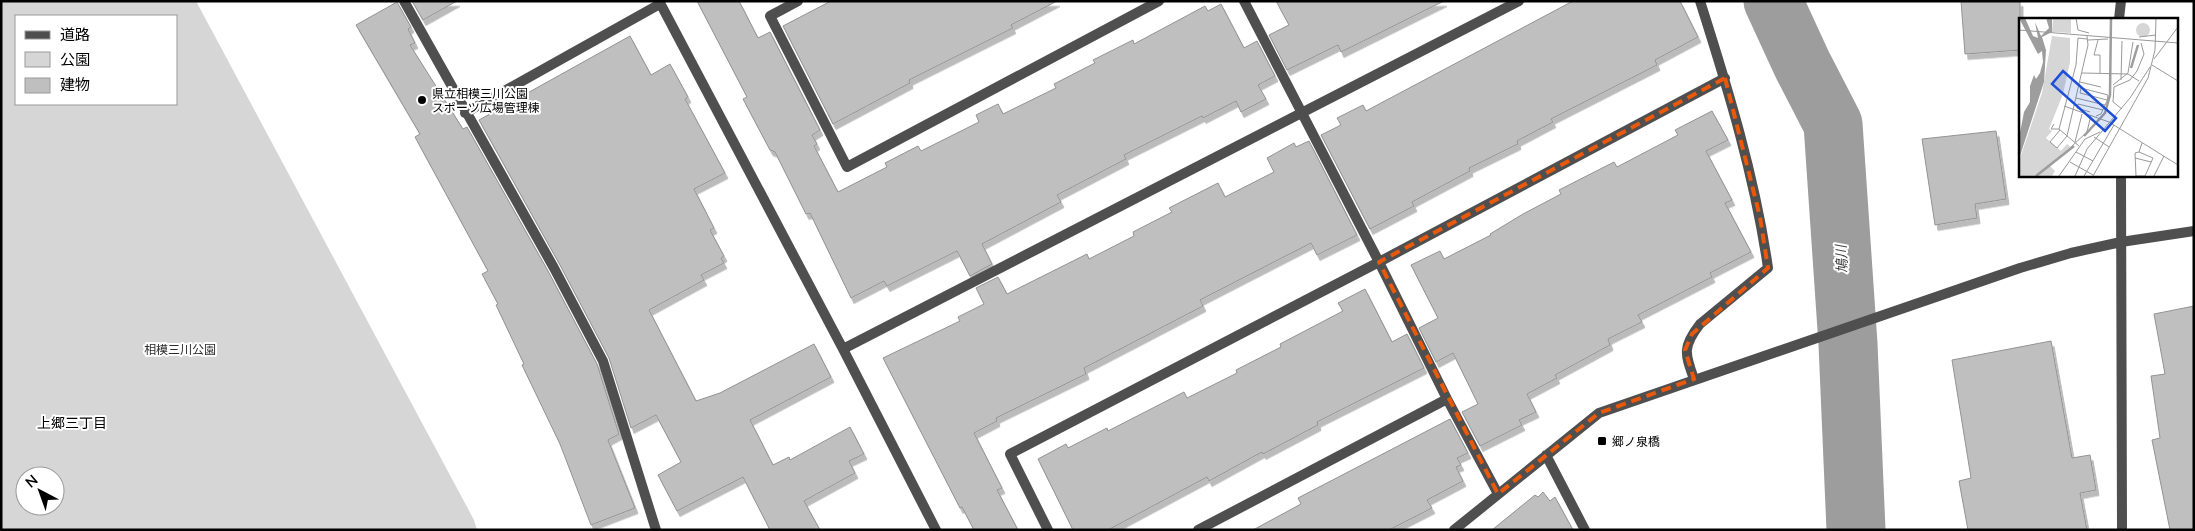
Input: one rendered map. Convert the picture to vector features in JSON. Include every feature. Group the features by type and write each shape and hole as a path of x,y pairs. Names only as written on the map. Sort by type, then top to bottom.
{"street":[{"path":"404,1 465,113 554,268 603,361 656,530"},
{"path":"798,1 770,16 847,167 1159,1"},
{"path":"1244,1 1379,262 1447,399 1498,494"},
{"path":"843,349 1519,1"},
{"path":"1694,379 1686,350 1692,334 1700,324 1768,268 1760,217 1725,78 1700,1"},
{"path":"2119,18 2121,1"},
{"path":"465,113 660,2 936,530"},
{"path":"1048,530 1010,454 1379,262 1725,78"},
{"path":"2121,176 2122,530"},
{"path":"1454,530 1599,413 2062,255 2121,242 2194,231"},
{"path":"1198,530 1447,399"},
{"path":"1546,455 1585,530"}],"highlighted area":[{"path":"1725,78 1760,217 1768,268 1692,334 1685,350 1694,379 1599,413 1498,494 1379,262"}],"green space":[{"name":"相模三川公園","path":"1,1 196,1 474,520 477,530 1,530"}],"building":[{"path":"412,1 457,1 423,20"},
{"path":"697,1 739,1 758,38 770,32 820,130 812,135 817,144 814,146 838,192 887,167 885,163 918,146 921,151 979,122 976,115 998,104 1003,114 1056,88 1054,84 1095,63 1093,60 1133,40 1134,44 1205,6 1208,11 1221,4 1244,48 1257,41 1275,76 1258,85 1266,99 1241,112 1236,101 1124,155 1126,159 1057,195 1061,202 982,244 992,264 970,276 957,251 887,286 884,281 851,298 810,213 806,214 775,152 770,150 743,99 747,97"},
{"path":"831,1 1057,1 1011,25 1013,28 909,80 910,83 833,124 783,26"},
{"path":"1276,1 1444,1 1341,52 1338,45 1287,70 1269,35 1289,25"},
{"path":"1573,1 1680,1 1698,37 1655,60 1657,65 1551,119 1553,122 1517,141 1518,144 1469,168 1470,171 1412,202 1414,206 1370,229 1321,135 1341,125 1337,118 1363,105 1366,111"},
{"path":"1961,1 2020,1 2019,50 1965,54"},
{"path":"397,2 411,27 408,29 415,43 410,45 463,129 467,127 548,271 597,364 619,434 608,440 635,508 591,525 560,444 522,365 524,364 496,305 498,304 482,274 488,271 415,137 420,134 356,25"},
{"path":"630,36 651,75 670,64 688,97 685,99 725,173 694,189 714,228 710,230 724,256 721,258 724,263 701,275 704,280 649,310 696,401 720,393 814,344 831,377 750,420 773,465 789,457 790,460 850,427 864,454 849,461 855,473 804,501 820,530 770,530 743,477 677,511 658,475 681,462 656,415 631,428 609,358 560,265 479,120"},
{"path":"1712,111 1728,140 1706,151 1732,200 1725,203 1751,252 1710,273 1712,277 1638,315 1642,322 1608,339 1610,345 1555,375 1557,378 1527,394 1536,412 1519,420 1522,425 1480,446 1462,412 1478,404 1453,353 1436,362 1419,328 1438,318 1411,265 1440,251 1444,259 1491,235 1523,214 1561,194 1559,190 1614,162 1617,167 1678,135 1675,130"},
{"path":"1996,131 2006,199 1975,204 1977,218 1935,225 1922,139"},
{"path":"1309,141 1357,235 1317,255 1311,243 1200,300 1203,306 1084,368 1086,374 996,418 997,421 974,433 1002,488 997,490 1018,530 974,530 962,507 960,508 883,358 960,321 958,317 984,304 976,288 998,277 1007,294 1087,254 1089,259 1134,236 1133,232 1172,212 1169,208 1218,183 1225,197 1274,172 1267,158 1294,143 1296,147"},
{"path":"1365,289 1392,342 1407,334 1424,368 1317,422 1318,425 1263,454 1262,452 1209,481 1207,477 1108,530 1073,530 1038,459 1066,444 1068,448 1107,428 1108,431 1184,392 1187,398 1237,373 1236,370 1281,347 1280,344 1343,311 1338,303"},
{"path":"2194,306 2194,530 2170,530 2152,440 2160,438 2151,376 2165,374 2154,314"},
{"path":"2051,341 2072,458 2090,455 2096,490 2080,493 2087,530 1968,530 1959,481 1971,478 1952,360"},
{"path":"1450,419 1468,453 1457,458 1461,465 1456,467 1463,481 1427,500 1432,508 1389,530 1253,530 1301,504 1298,498"},
{"path":"1543,492 1550,501 1555,497 1573,530 1492,530 1535,495 1538,497"}],"waterway":[{"name":"鳩川","path":"1773,1 1802,64 1833,124 1848,344 1856,530"}],"place":[{"name":"県立相模三川公園 スポーツ広場管理棟","path":"422,100"},
{"name":"郷ノ泉橋","path":"1602,441"}],"district":[{"name":"上郷三丁目","path":"72,422"}]}
